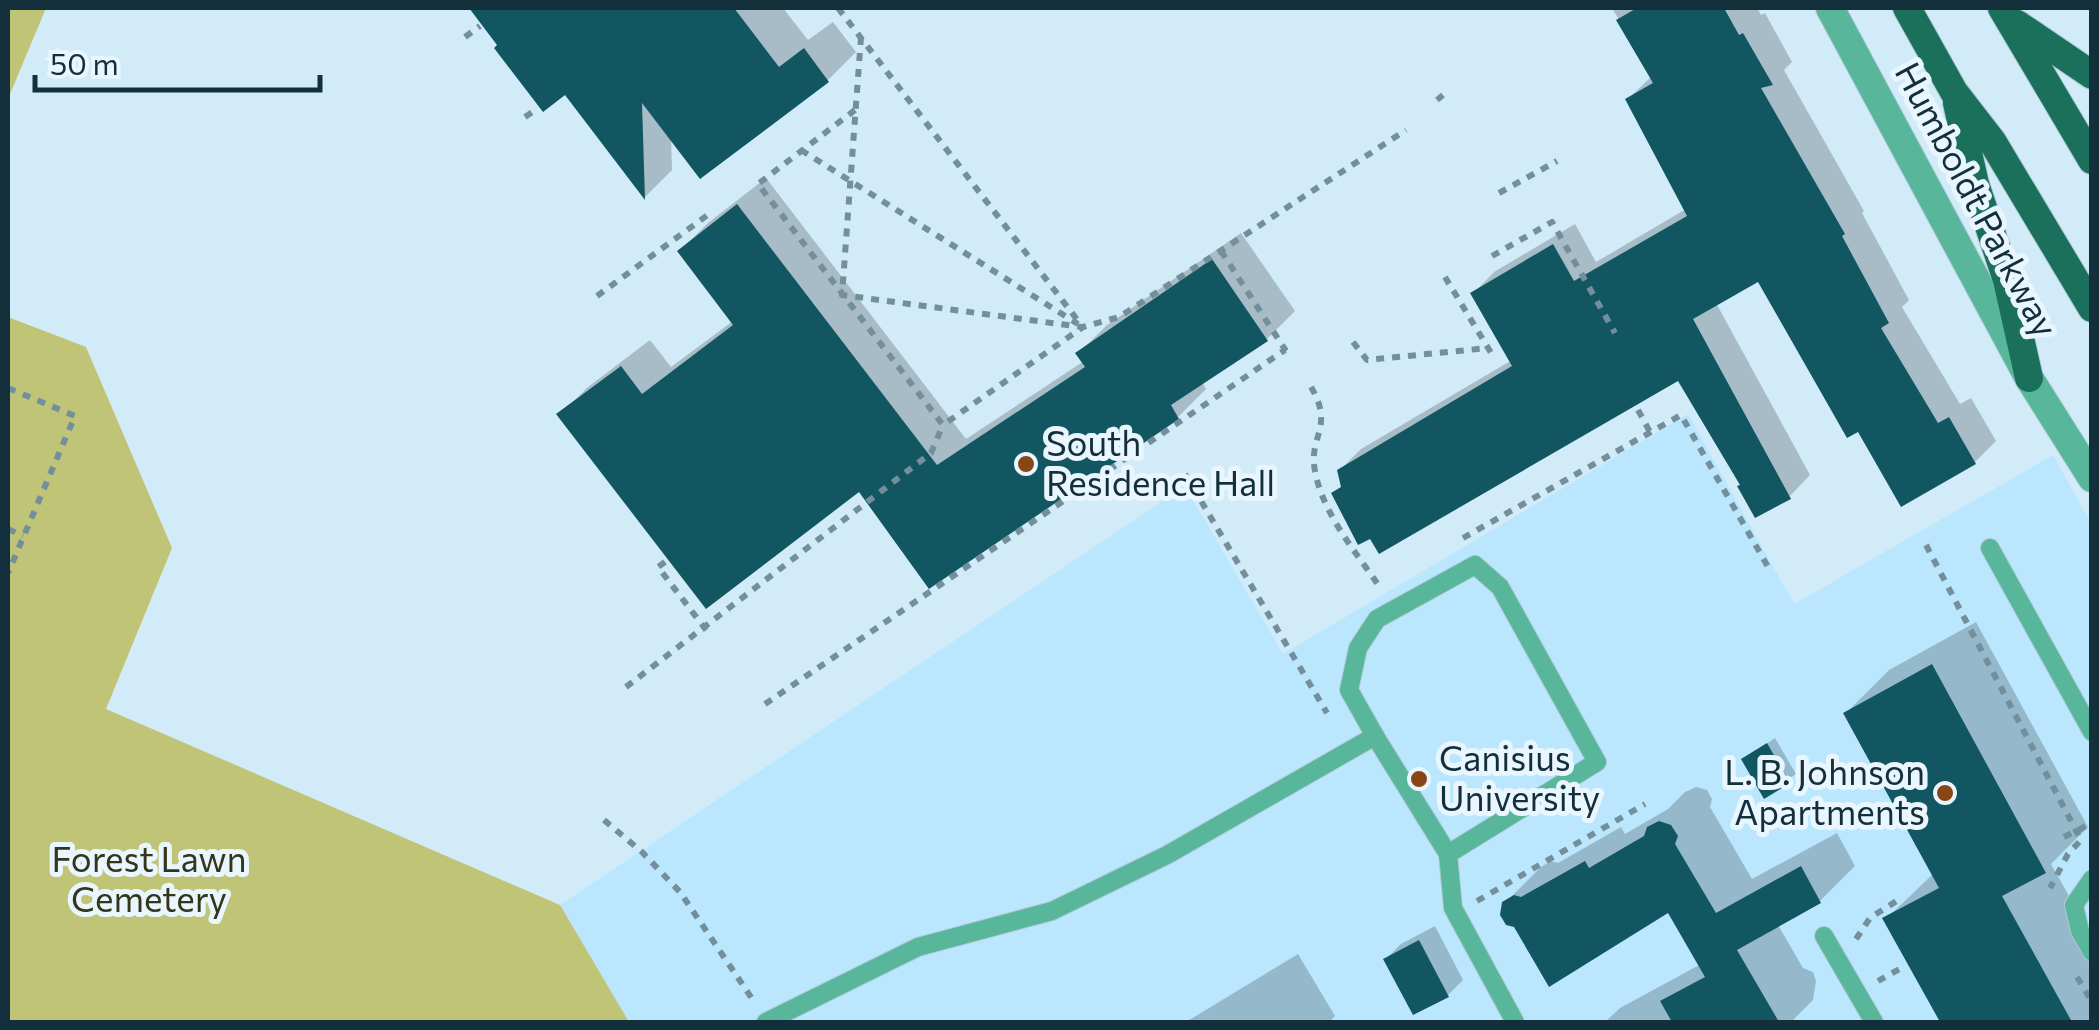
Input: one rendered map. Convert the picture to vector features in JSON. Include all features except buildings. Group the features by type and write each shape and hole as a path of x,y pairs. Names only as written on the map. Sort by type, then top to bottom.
{"highway":[{"path":"1906,8 1954,92 1992,141 2092,308"},
{"path":"2005,13 2092,75"},
{"path":"2005,13 2092,160"},
{"path":"1954,92 1975,184 2007,280 2029,378"}],"street":[{"name":"Humboldt Parkway","path":"1830,8 2029,378 2092,478"}],"lane":[{"path":"1990,548 2092,732"},
{"path":"1448,854 1596,762 1500,587 1475,564 1378,620 1358,648 1349,690 1448,854 1453,908 1516,1022"},
{"path":"766,1022 918,947 1052,911 1167,856 1375,736"},
{"path":"2092,879 2074,906 2080,931 2092,952"},
{"path":"1824,936 1874,1022"}],"path":[{"path":"838,8 1083,327"},
{"path":"465,37 480,26"},
{"path":"842,295 861,37"},
{"path":"525,117 537,109"},
{"path":"856,110 758,184 943,425"},
{"path":"626,687 707,631 931,453 943,425 1083,327 1120,317 1406,130"},
{"path":"801,150 1083,327"},
{"path":"1499,193 1557,161"},
{"path":"597,296 709,214"},
{"path":"1492,256 1552,222 1615,333"},
{"path":"765,704 1286,352 1221,252"},
{"path":"1445,277 1494,356"},
{"path":"842,295 1083,327"},
{"path":"1353,342 1366,360 1488,348"},
{"path":"8,388 75,416 8,573"},
{"path":"1311,388 1322,408 1322,430 1314,463 1316,476 1329,512 1383,591"},
{"path":"1638,410 1650,432"},
{"path":"1681,414 1771,572"},
{"path":"1185,474 1349,750"},
{"path":"8,530 24,536"},
{"path":"1926,545 2081,840"},
{"path":"665,562 658,566 688,600 707,631"},
{"path":"1476,901 1645,804"},
{"path":"604,820 680,892 756,1004"},
{"path":"2064,837 2092,823"},
{"path":"1856,950 1856,937 1862,926 1898,900"},
{"path":"1881,996 1874,984 1904,967"}],"shaded area":[{"name":"Canisius University","path":"1688,414 1794,604 2053,455 2091,523 2091,1022 628,1022 560,905 1185,486 1283,654"}],"green space":[{"path":"8,8 46,8 8,99"},
{"name":"Forest Lawn Cemetery","path":"8,317 86,347 172,548 106,709 560,905 629,1022 8,1022"}],"place":[{"name":"South Residence Hall","path":"1026,464"},
{"name":"Canisius University","path":"1419,779"},
{"name":"L. B. Johnson Apartments","path":"1945,793"}]}
